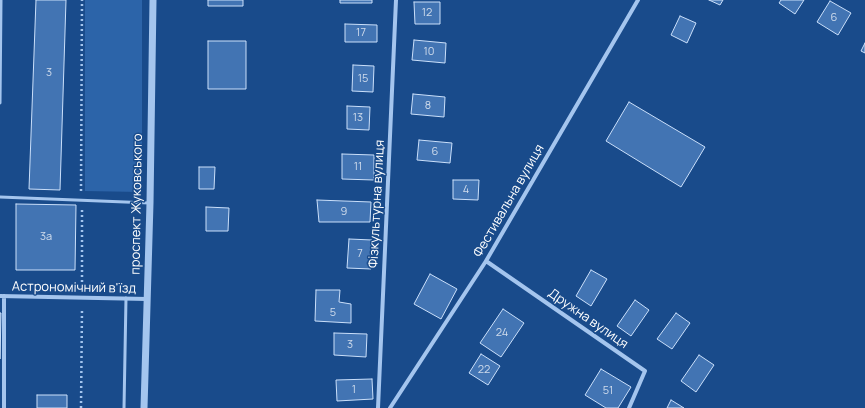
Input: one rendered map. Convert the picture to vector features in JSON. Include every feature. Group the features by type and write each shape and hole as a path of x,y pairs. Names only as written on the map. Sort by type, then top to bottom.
{"street":[{"name":"проспект Жуковського","path":"144,408 150,203 153,0"},
{"name":"Фізкультурна вулиця","path":"378,408 396,0"},
{"name":"Фестивальна вулиця","path":"390,408 486,261 638,0"},
{"name":"Дружна вулиця","path":"486,261 645,371 629,408"},
{"name":"Астрономічний в'їзд","path":"2,296 147,299"},
{"path":"2,296 4,408"}],"lane":[{"path":"0,103 1,0"},
{"path":"0,197 150,203"},
{"path":"124,408 126,298"}],"shaded area":[{"path":"85,0 142,0 142,192 85,191"}],"building":[{"path":"36,0 66,0 60,190 29,189"},
{"path":"208,0 243,0 243,6 208,6"},
{"path":"340,0 372,0 372,3 340,3"},
{"path":"709,0 723,0 720,5"},
{"path":"781,0 804,0 795,14 779,3"},
{"path":"830,1 851,13 838,35 817,22"},
{"path":"414,2 440,2 440,24 415,24"},
{"path":"680,16 696,23 687,43 671,35"},
{"path":"345,24 377,25 377,42 345,42"},
{"path":"414,40 446,43 445,63 412,60"},
{"path":"208,41 246,41 246,89 208,89"},
{"path":"865,43 865,53 861,51"},
{"path":"353,65 374,66 373,92 352,91"},
{"path":"413,94 445,97 444,117 411,114"},
{"path":"629,102 705,147 681,187 606,141"},
{"path":"347,106 370,107 369,130 347,129"},
{"path":"419,140 452,143 450,163 417,160"},
{"path":"342,154 374,155 374,180 342,179"},
{"path":"199,167 215,167 214,189 199,189"},
{"path":"453,180 479,180 478,200 453,199"},
{"path":"317,200 371,202 370,222 319,222"},
{"path":"16,204 76,205 75,270 16,270"},
{"path":"206,207 229,208 228,231 206,231"},
{"path":"349,239 372,240 371,269 347,268"},
{"path":"591,270 607,279 591,306 576,296"},
{"path":"430,274 457,289 441,319 414,304"},
{"path":"316,290 340,290 339,302 351,304 351,323 315,321"},
{"path":"635,300 649,310 631,336 617,326"},
{"path":"503,309 524,323 501,357 480,343"},
{"path":"0,313 1,313 0,359"},
{"path":"676,313 690,323 672,349 657,339"},
{"path":"334,333 367,334 366,357 334,355"},
{"path":"481,354 500,366 488,385 469,373"},
{"path":"699,355 714,365 696,392 681,381"},
{"path":"601,369 631,387 618,408 606,408 585,395"},
{"path":"372,379 373,399 337,401 336,380"},
{"path":"37,395 67,395 67,408 37,408"},
{"path":"671,400 684,408 667,408"}]}
